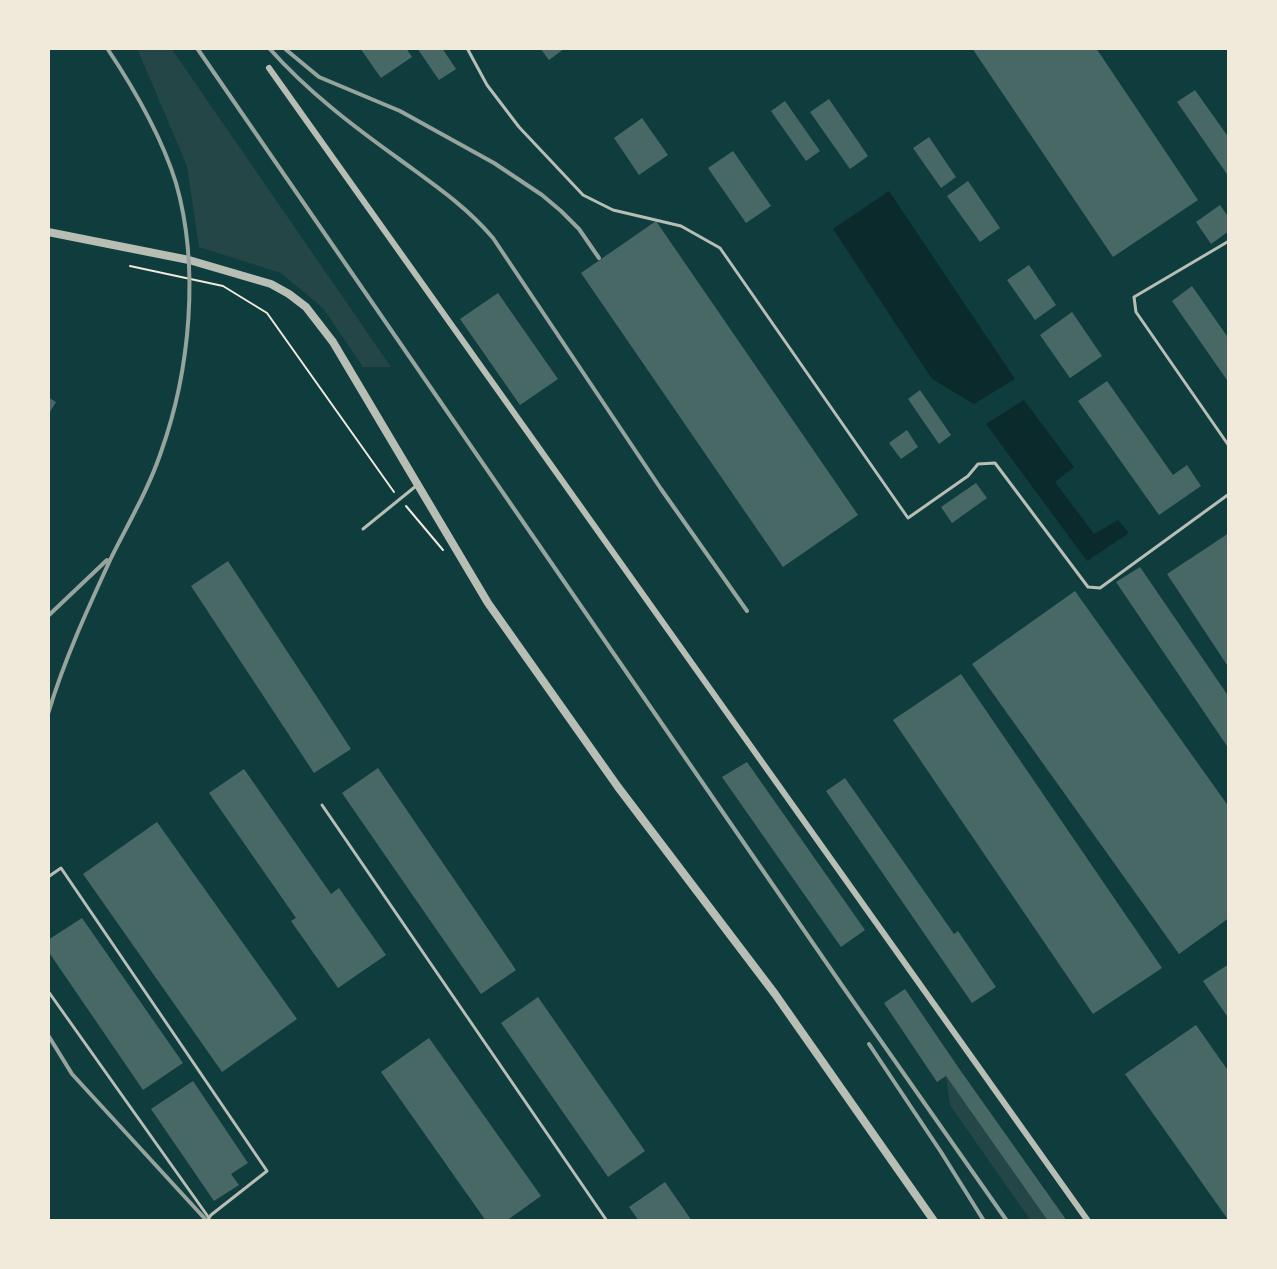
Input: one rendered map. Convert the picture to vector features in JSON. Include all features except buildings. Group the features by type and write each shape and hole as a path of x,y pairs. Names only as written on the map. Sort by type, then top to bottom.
{"street":[{"path":"269,68 1088,1221"},
{"path":"48,232 189,260 271,284 306,307 333,342 488,603 618,787 775,994 934,1221"}],"lane":[{"path":"467,48 487,85 519,127 583,195 613,210 681,226 720,248 908,518 968,476 978,464 995,463 1088,587 1100,588 1229,494"},
{"path":"1229,241 1134,297 1136,312 1229,446"},
{"path":"363,529 418,484"},
{"path":"322,805 607,1221"},
{"path":"48,877 61,868 267,1171 208,1220 48,991"}],"path":[{"path":"130,266 223,286 267,313 400,499 449,557"}],"shaded area":[{"path":"137,48 171,48 391,367 363,367 323,308 281,273 199,247 187,166"},
{"path":"889,191 1015,379 974,404 932,379 833,229"},
{"path":"1024,400 1074,467 1055,482 1094,534 1118,520 1129,533 1087,561 986,424"},
{"path":"946,1076 1048,1221 1031,1221 950,1105"}],"railway":[{"path":"48,714 85,615 145,492 161,452 171,421 185,353 188,249 176,183 146,113 107,48"},
{"path":"197,48 1007,1221"},
{"path":"269,48 331,107 449,196 493,238 661,489 747,611"},
{"path":"284,48 319,77 400,111 494,163 561,211 579,229 599,258"},
{"path":"48,616 107,560"},
{"path":"48,1035 72,1074 207,1221"},
{"path":"869,1044 984,1221"}]}
